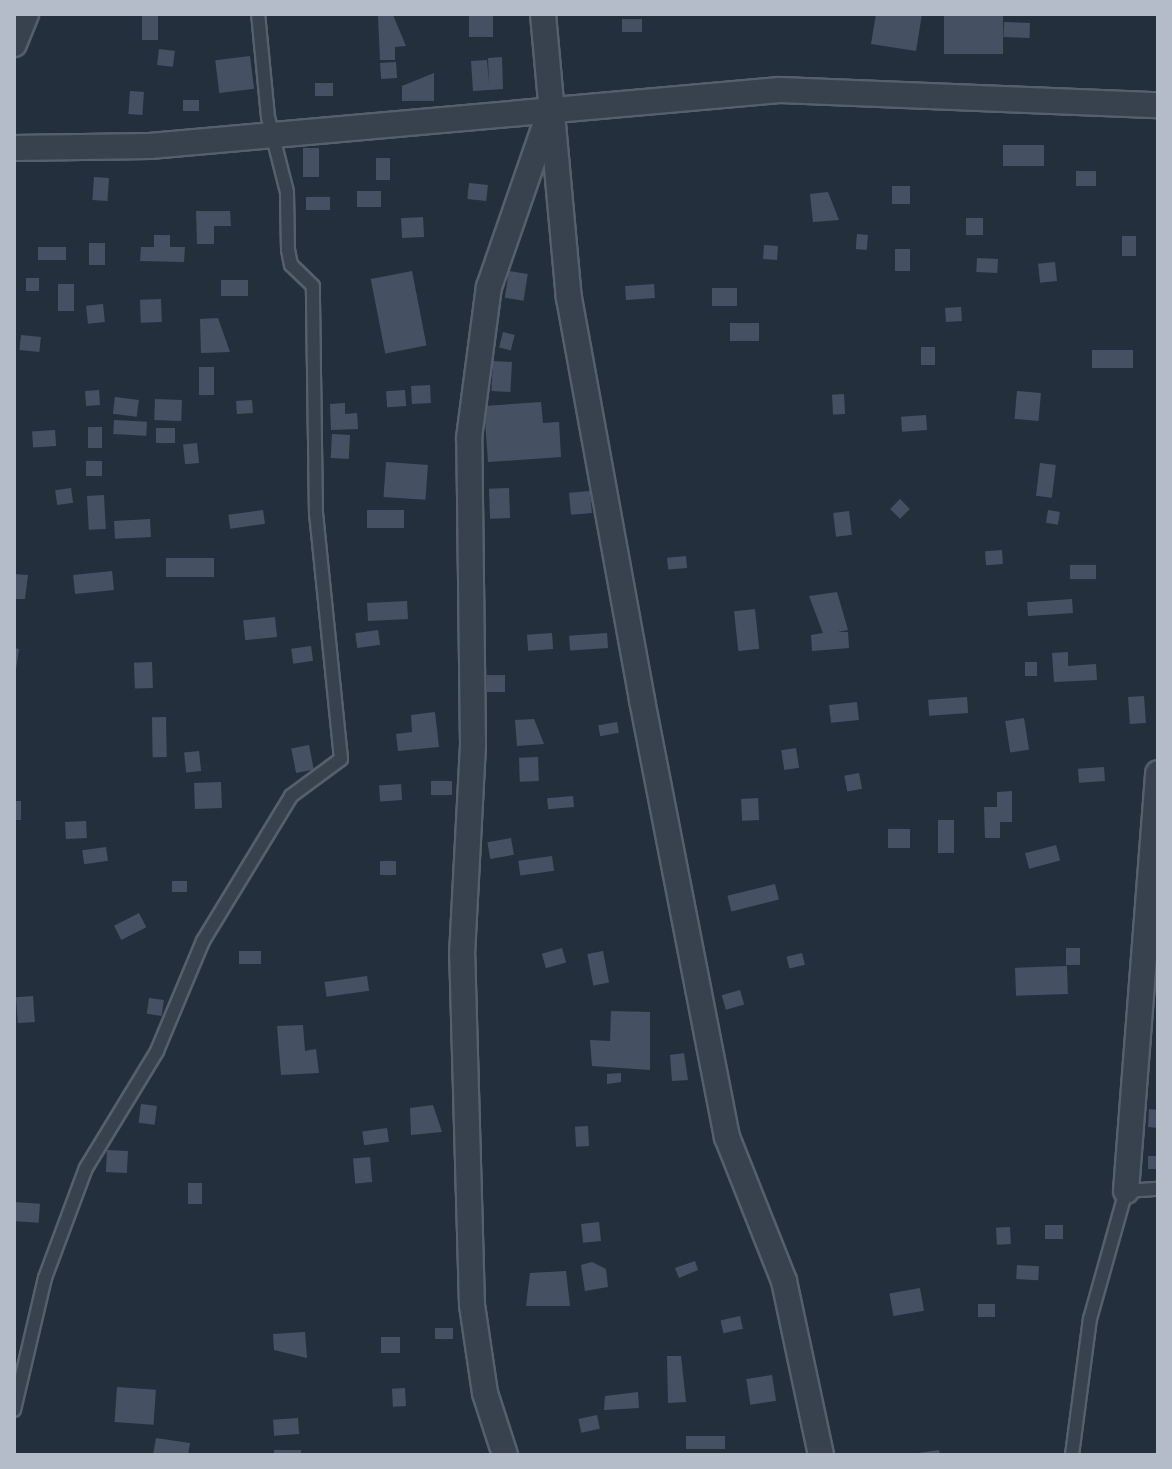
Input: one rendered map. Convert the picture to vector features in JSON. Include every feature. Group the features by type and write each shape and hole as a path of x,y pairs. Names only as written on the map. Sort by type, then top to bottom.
{"street":[{"path":"14,44 26,14"},
{"path":"543,14 569,298 727,1137 784,1281 821,1455"},
{"path":"14,148 274,135 780,90 1158,105"},
{"path":"505,1455 485,1393 471,1291 462,955 473,744 469,438 489,287 550,111"},
{"path":"1126,1191 1155,917 1158,773"}],"lane":[{"path":"14,1410 45,1278 86,1168 157,1051 203,941 291,796 341,759 316,514 313,286 291,265 258,14"},
{"path":"1072,1455 1090,1319 1126,1191 1158,1189"}],"building":[{"path":"142,14 158,14 158,40 142,40"},
{"path":"469,14 493,14 493,37 469,37"},
{"path":"876,14 922,14 916,51 871,44"},
{"path":"944,14 1003,14 1003,54 944,54"},
{"path":"393,15 406,46 395,47 395,60 380,60 378,16"},
{"path":"622,19 642,19 642,32 622,32"},
{"path":"1004,22 1030,23 1029,38 1003,37"},
{"path":"159,49 175,51 173,67 157,65"},
{"path":"250,56 254,89 219,93 215,60"},
{"path":"502,57 503,89 473,91 471,61 487,60 489,84 488,58"},
{"path":"396,62 397,78 381,79 380,63"},
{"path":"434,73 434,101 402,101 402,86"},
{"path":"315,83 333,83 333,96 315,96"},
{"path":"130,91 144,92 142,115 128,114"},
{"path":"183,100 199,100 199,111 183,111"},
{"path":"1003,145 1044,145 1044,166 1003,166"},
{"path":"303,148 319,148 319,177 303,177"},
{"path":"376,158 390,158 390,180 376,180"},
{"path":"1076,171 1096,171 1096,186 1076,186"},
{"path":"94,177 109,178 107,201 92,200"},
{"path":"469,183 488,185 486,201 467,199"},
{"path":"892,186 910,186 910,204 892,204"},
{"path":"357,191 381,191 381,207 357,207"},
{"path":"828,192 839,220 813,222 810,194"},
{"path":"306,197 330,197 330,210 306,210"},
{"path":"196,211 230,211 231,226 214,226 214,244 197,244"},
{"path":"423,217 424,237 402,238 401,218"},
{"path":"966,218 983,218 983,235 966,235"},
{"path":"857,234 868,235 867,250 856,249"},
{"path":"154,235 170,235 170,247 185,247 184,262 140,261 141,247 154,247"},
{"path":"1122,236 1136,236 1136,256 1122,256"},
{"path":"89,243 105,243 105,265 89,265"},
{"path":"764,245 778,246 777,260 763,259"},
{"path":"38,247 66,247 66,260 38,260"},
{"path":"895,249 910,249 910,271 895,271"},
{"path":"977,258 998,259 997,273 976,272"},
{"path":"1055,262 1057,281 1040,283 1038,264"},
{"path":"412,271 427,346 385,354 371,279"},
{"path":"509,271 528,274 524,301 505,298"},
{"path":"26,278 39,278 39,291 26,291"},
{"path":"221,280 248,280 248,296 221,296"},
{"path":"58,284 74,284 74,311 58,311"},
{"path":"654,284 655,298 626,300 625,286"},
{"path":"712,288 737,288 737,306 712,306"},
{"path":"161,299 162,322 141,323 140,300"},
{"path":"103,304 105,322 88,324 86,306"},
{"path":"961,307 962,321 946,322 945,308"},
{"path":"218,318 230,352 201,353 200,319"},
{"path":"730,323 759,323 759,341 730,341"},
{"path":"503,332 515,335 511,350 499,348"},
{"path":"21,335 41,337 39,352 19,350"},
{"path":"921,347 935,347 935,365 921,365"},
{"path":"1092,350 1133,350 1133,368 1092,368"},
{"path":"493,361 512,362 510,392 491,391"},
{"path":"199,367 214,367 214,395 199,395"},
{"path":"430,385 431,403 412,404 411,386"},
{"path":"99,390 100,405 86,406 85,391"},
{"path":"405,390 406,406 387,407 386,391"},
{"path":"1017,391 1041,393 1038,421 1015,419"},
{"path":"844,394 845,414 833,415 832,395"},
{"path":"115,397 139,400 137,417 113,414"},
{"path":"155,399 182,400 181,421 154,420"},
{"path":"252,400 253,413 237,414 236,401"},
{"path":"541,402 543,423 559,422 561,457 488,462 484,406"},
{"path":"345,403 345,414 357,413 358,429 331,430 330,404"},
{"path":"926,415 927,430 902,432 901,417"},
{"path":"114,420 147,422 146,436 113,434"},
{"path":"88,427 102,427 102,448 88,448"},
{"path":"156,428 175,428 175,443 156,443"},
{"path":"55,430 56,446 33,448 32,432"},
{"path":"332,434 350,435 349,459 331,458"},
{"path":"197,443 199,463 185,464 183,444"},
{"path":"86,461 102,461 102,476 86,476"},
{"path":"386,462 428,465 425,500 384,497"},
{"path":"1040,463 1056,465 1052,498 1036,496"},
{"path":"71,488 73,503 57,505 55,490"},
{"path":"509,488 510,518 490,519 489,489"},
{"path":"590,491 592,513 571,515 569,493"},
{"path":"104,495 106,529 89,530 87,496"},
{"path":"900,499 910,509 900,519 890,509"},
{"path":"263,510 265,524 230,529 228,515"},
{"path":"367,510 404,510 404,528 367,528"},
{"path":"1048,510 1060,512 1058,525 1046,523"},
{"path":"849,511 852,535 836,537 833,513"},
{"path":"150,519 151,537 115,539 114,521"},
{"path":"1002,550 1003,564 986,565 985,551"},
{"path":"686,556 687,568 668,570 667,558"},
{"path":"166,558 214,558 214,577 166,577"},
{"path":"1070,565 1096,565 1096,579 1070,579"},
{"path":"112,571 114,590 75,594 73,575"},
{"path":"14,574 28,575 25,599 14,599"},
{"path":"837,592 848,630 838,632 848,632 849,648 812,651 811,635 823,633 809,596"},
{"path":"1072,599 1073,613 1028,616 1027,602"},
{"path":"407,601 408,619 368,621 367,603"},
{"path":"755,609 759,649 738,651 734,611"},
{"path":"275,617 277,637 245,640 243,620"},
{"path":"378,630 380,645 357,648 355,633"},
{"path":"552,633 553,649 528,651 527,635"},
{"path":"607,633 608,648 570,651 569,636"},
{"path":"311,646 313,661 293,664 291,649"},
{"path":"14,648 19,649 16,669 14,669"},
{"path":"1068,652 1068,666 1096,664 1097,680 1054,682 1052,653"},
{"path":"152,662 153,688 135,689 134,663"},
{"path":"1025,662 1037,662 1037,676 1025,676"},
{"path":"487,675 505,675 505,692 487,692"},
{"path":"1144,696 1146,723 1130,724 1128,697"},
{"path":"967,697 968,713 929,716 928,700"},
{"path":"857,702 859,720 831,723 829,705"},
{"path":"435,712 439,747 398,751 396,734 412,732 411,715"},
{"path":"152,717 166,717 167,757 153,757"},
{"path":"1024,718 1029,750 1010,753 1005,721"},
{"path":"534,719 544,744 517,746 515,720"},
{"path":"617,722 619,733 600,736 598,725"},
{"path":"309,745 314,770 296,773 291,748"},
{"path":"796,748 799,768 784,770 781,750"},
{"path":"199,751 201,771 186,772 184,753"},
{"path":"538,757 539,781 520,782 519,758"},
{"path":"1104,767 1105,781 1079,783 1078,769"},
{"path":"859,773 862,789 847,792 844,776"},
{"path":"431,781 452,781 452,795 431,795"},
{"path":"221,782 222,808 195,809 194,783"},
{"path":"401,784 402,800 380,801 379,786"},
{"path":"1012,791 1012,822 1000,822 1000,838 985,838 984,807 997,807 997,792"},
{"path":"573,796 574,807 548,809 547,798"},
{"path":"758,798 759,820 742,821 741,799"},
{"path":"14,801 21,801 21,820 14,820"},
{"path":"938,820 954,820 954,853 938,853"},
{"path":"86,821 87,838 66,839 65,822"},
{"path":"888,829 910,829 910,848 888,848"},
{"path":"511,838 514,855 490,859 487,842"},
{"path":"1056,845 1060,860 1029,869 1025,853"},
{"path":"106,847 108,861 84,864 82,850"},
{"path":"552,856 554,871 520,876 518,861"},
{"path":"380,861 396,861 396,875 380,875"},
{"path":"172,881 187,881 187,892 172,892"},
{"path":"775,884 779,900 731,911 727,896"},
{"path":"139,913 146,927 121,940 114,926"},
{"path":"562,948 566,962 546,968 542,954"},
{"path":"1066,948 1080,948 1080,965 1066,965"},
{"path":"239,951 261,951 261,964 239,964"},
{"path":"603,951 609,982 593,985 587,954"},
{"path":"802,953 805,965 789,969 786,957"},
{"path":"1067,966 1068,994 1016,996 1015,968"},
{"path":"367,976 369,991 327,997 324,982"},
{"path":"740,990 744,1004 726,1010 722,995"},
{"path":"33,996 35,1022 18,1023 16,997"},
{"path":"149,998 164,1000 162,1016 147,1014"},
{"path":"611,1011 650,1012 650,1070 592,1066 590,1040 610,1041"},
{"path":"303,1025 305,1051 316,1049 319,1073 281,1075 277,1026"},
{"path":"684,1053 688,1080 672,1081 670,1055"},
{"path":"621,1073 621,1082 607,1084 607,1074"},
{"path":"141,1104 157,1106 155,1125 139,1123"},
{"path":"433,1105 442,1132 411,1135 410,1108"},
{"path":"1149,1109 1158,1110 1158,1128 1148,1127"},
{"path":"588,1126 589,1146 576,1147 575,1127"},
{"path":"387,1128 389,1142 364,1145 362,1131"},
{"path":"107,1150 128,1151 127,1173 106,1172"},
{"path":"1148,1156 1158,1156 1158,1169 1148,1169"},
{"path":"370,1157 372,1182 355,1183 353,1158"},
{"path":"188,1183 202,1183 202,1204 188,1204"},
{"path":"14,1202 40,1204 39,1223 14,1221"},
{"path":"599,1222 601,1241 583,1243 581,1224"},
{"path":"1045,1225 1063,1225 1063,1239 1045,1239"},
{"path":"1010,1227 1011,1244 997,1245 996,1228"},
{"path":"695,1261 698,1270 679,1278 675,1268"},
{"path":"592,1262 606,1269 608,1287 585,1291 581,1265"},
{"path":"1017,1265 1039,1266 1038,1280 1016,1279"},
{"path":"566,1271 570,1306 526,1306 530,1273"},
{"path":"920,1288 924,1311 893,1316 889,1293"},
{"path":"978,1304 995,1304 995,1317 978,1317"},
{"path":"740,1316 743,1329 723,1333 721,1320"},
{"path":"435,1328 453,1328 453,1339 435,1339"},
{"path":"305,1332 307,1358 274,1350 273,1334"},
{"path":"381,1337 400,1337 400,1353 381,1353"},
{"path":"667,1356 681,1356 686,1402 668,1403"},
{"path":"772,1375 776,1401 750,1405 746,1379"},
{"path":"117,1387 156,1390 153,1425 115,1422"},
{"path":"405,1388 406,1406 393,1407 392,1389"},
{"path":"638,1392 639,1408 604,1410 605,1396"},
{"path":"597,1415 600,1429 581,1433 578,1419"},
{"path":"298,1418 299,1434 274,1436 273,1420"},
{"path":"686,1436 725,1436 725,1449 686,1449"},
{"path":"156,1438 190,1443 188,1455 153,1455"},
{"path":"274,1450 301,1450 301,1455 274,1455"},
{"path":"939,1450 940,1455 918,1455 918,1453"}]}
